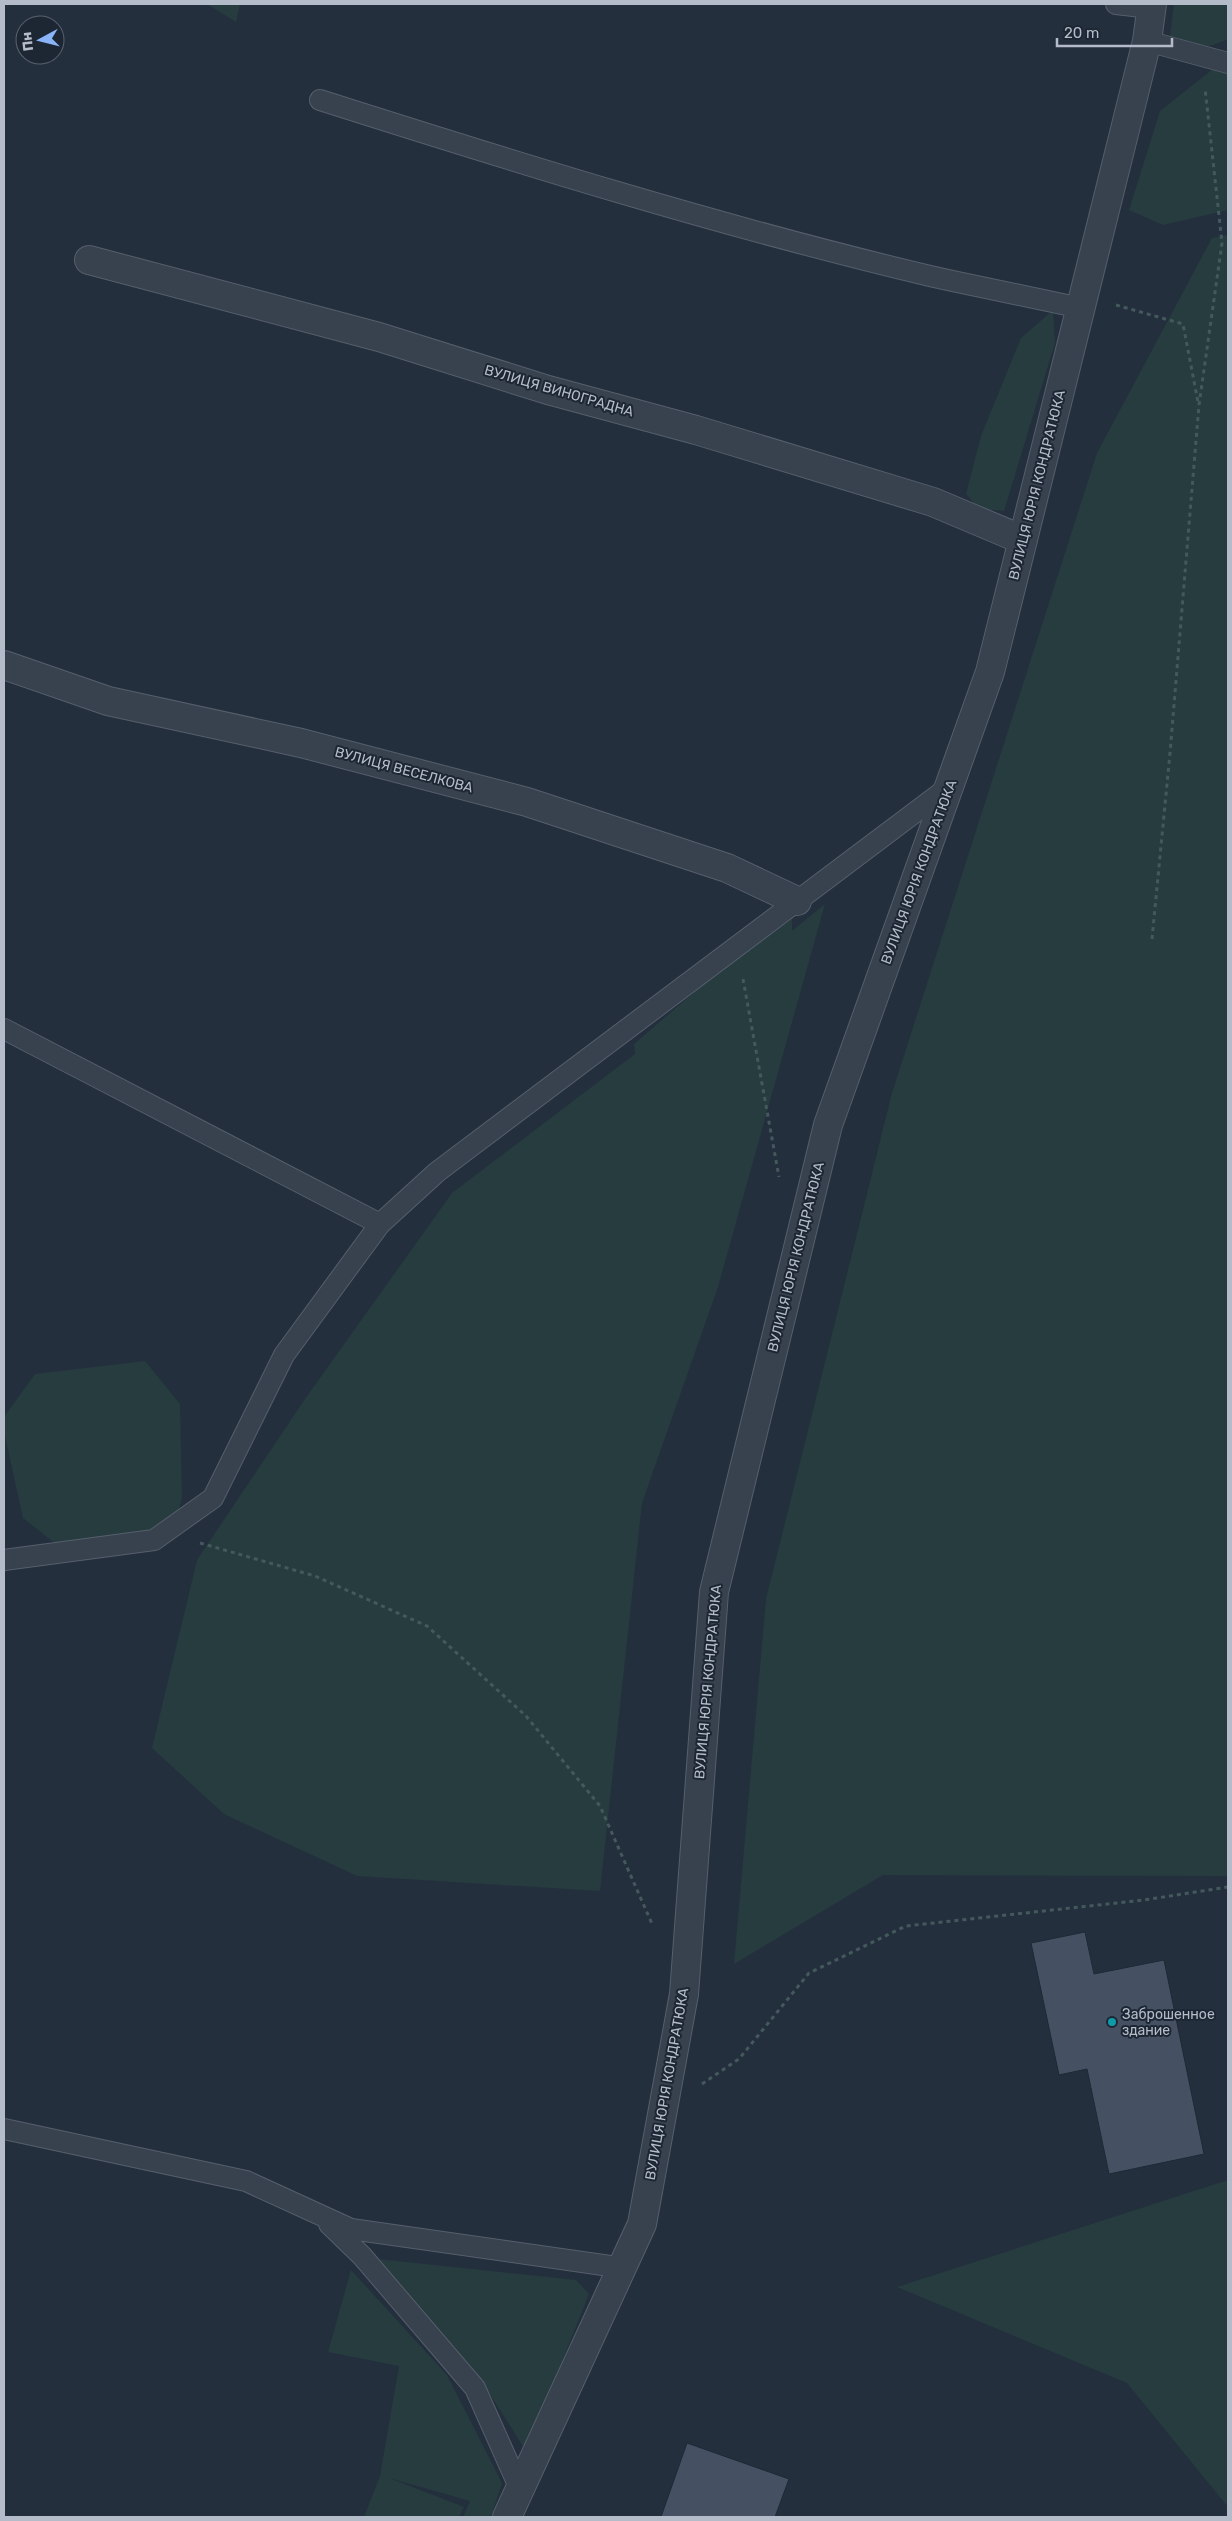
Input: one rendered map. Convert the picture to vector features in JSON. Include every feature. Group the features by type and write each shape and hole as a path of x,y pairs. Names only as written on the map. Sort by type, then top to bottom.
{"street":[{"name":"ВУЛИЦЯ ЮРІЯ КОНДРАТЮКА","path":"507,2517 624,2268 642,2224 684,1994 714,1592 828,1125 990,672 1147,41 1152,6"},
{"name":"ВУЛИЦЯ ВИНОГРАДНА","path":"90,260 379,336 548,390 706,433 933,502 1023,540"},
{"name":"ВУЛИЦЯ ВЕСЕЛКОВА","path":"4,665 108,701 301,743 527,802 728,868 797,901"}],"lane":[{"path":"1116,4 1152,6"},
{"path":"1147,41 1228,63"},
{"path":"320,100 497,156 715,219 929,276 1082,302"},
{"path":"4,1560 154,1540 213,1498 284,1355 380,1224 437,1172 950,786"},
{"path":"4,1029 380,1224"},
{"path":"4,2129 246,2181 351,2229 624,2268"},
{"path":"318,2214 362,2256 474,2388 520,2489"}],"path":[{"path":"1152,939 1171,744 1199,405 1222,243 1204,87"},
{"path":"1082,302 1183,324 1199,405"},
{"path":"737,946 781,1185"},
{"path":"164,1533 315,1576 427,1626 526,1716 600,1806 656,1931"},
{"path":"663,2111 739,2059 809,1973 906,1926 1144,1900 1228,1887"}],"green space":[{"path":"207,4 240,4 236,22"},
{"path":"1174,4 1228,4 1228,39 1208,47 1170,36"},
{"path":"1228,57 1228,210 1163,225 1129,210 1160,111"},
{"path":"1228,235 1228,1876 883,1875 734,1964 766,1599 892,1093 1097,453 1212,238"},
{"path":"1053,310 1055,343 1004,511 979,509 966,494 981,436 1021,338"},
{"path":"825,904 718,1287 642,1503 600,1891 357,1876 224,1814 152,1748 197,1560 305,1399 452,1193 635,1054 634,1044 714,975 792,919 792,931"},
{"path":"145,1361 180,1404 182,1498 175,1525 66,1552 23,1518 4,1431 4,1417 35,1374"},
{"path":"1228,2180 1228,2507 1127,2383 897,2287"},
{"path":"377,2259 576,2280 589,2294 526,2451 476,2372"},
{"path":"351,2270 447,2375 502,2483 491,2517 463,2517 470,2501 389,2478 464,2507 459,2517 364,2517 380,2476 399,2366 328,2352"}],"building":[{"name":"Заброшенное здание","path":"1085,1932 1094,1974 1164,1960 1204,2154 1109,2174 1087,2069 1059,2075 1031,1943"},
{"path":"687,2443 789,2479 775,2517 661,2517"}],"place":[{"name":"Заброшенное здание","path":"1112,2022"}]}
